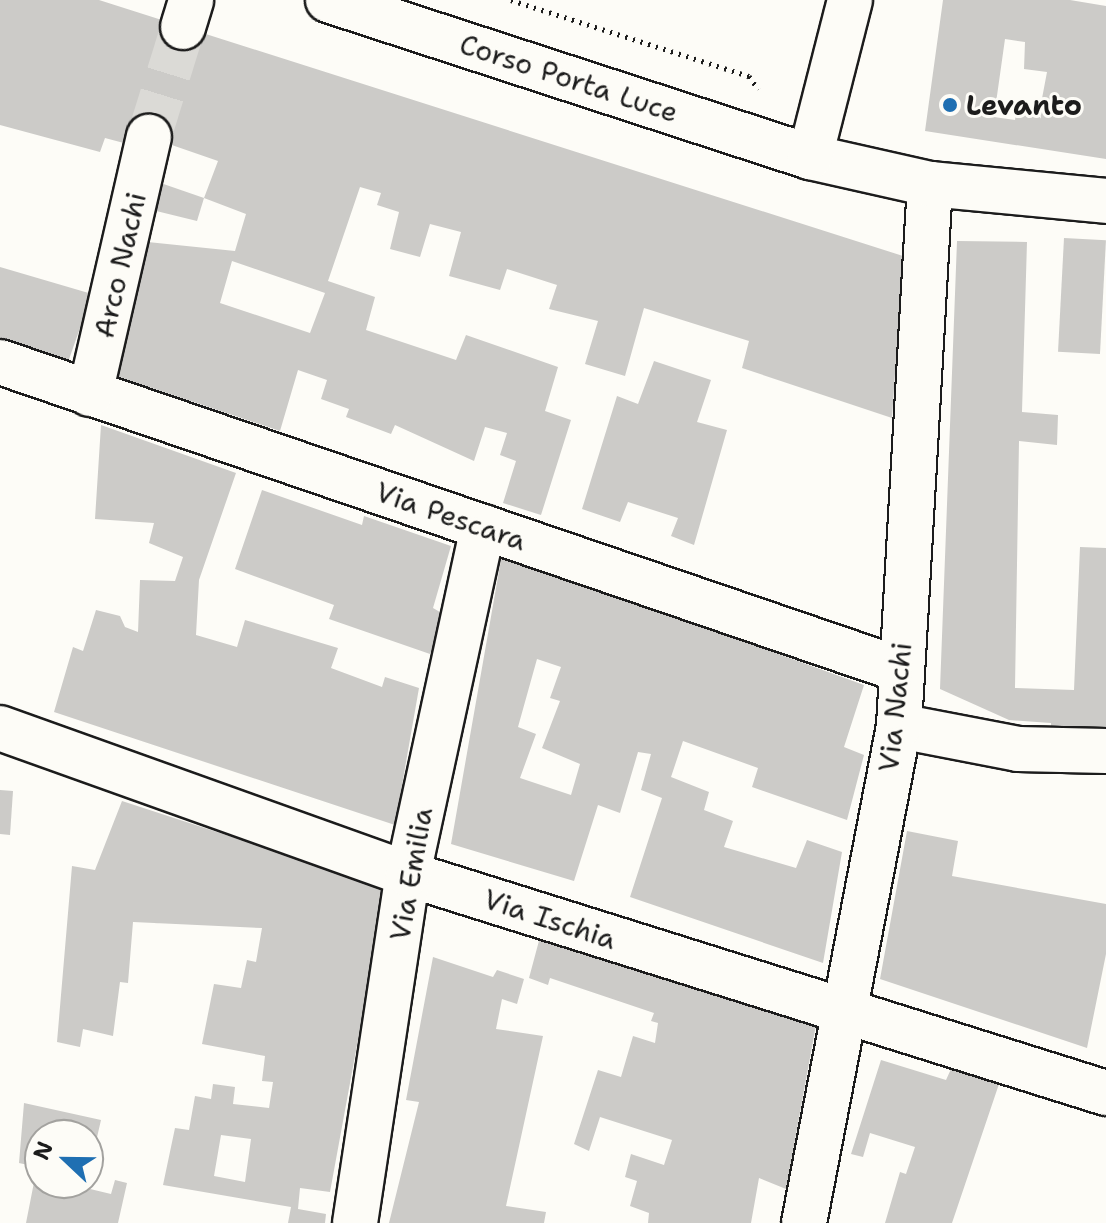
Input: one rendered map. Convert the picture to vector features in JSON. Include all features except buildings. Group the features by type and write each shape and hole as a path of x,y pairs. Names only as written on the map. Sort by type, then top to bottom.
{"street":[{"name":"Corso Porta Luce","path":"328,0 810,157 930,184 1106,201"},
{"path":"810,157 850,0"},
{"name":"Arco Nachi","path":"90,394 149,137"},
{"name":"Via Nachi","path":"804,1223 841,1012 899,726 930,184"},
{"name":"Via Pescara","path":"0,362 901,670"},
{"name":"Via Emilia","path":"355,1223 408,874 483,527"},
{"path":"899,726 1018,749 1106,751"},
{"name":"Via Ischia","path":"0,728 408,874 1106,1093"}],"tunnel":[{"path":"149,137 183,27"}],"place":[{"name":"Levanto","path":"950,105"}]}
